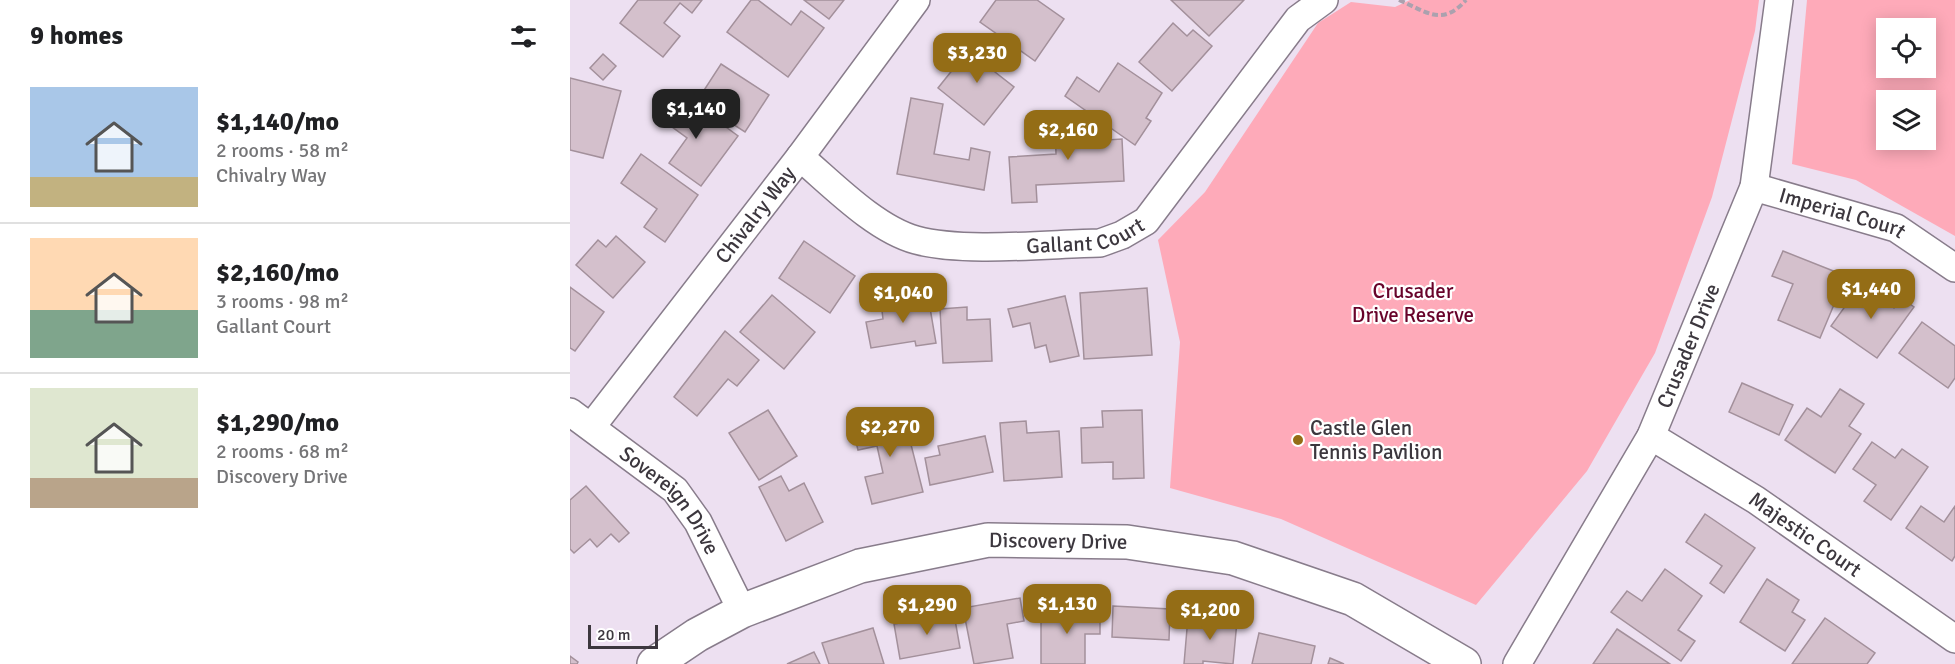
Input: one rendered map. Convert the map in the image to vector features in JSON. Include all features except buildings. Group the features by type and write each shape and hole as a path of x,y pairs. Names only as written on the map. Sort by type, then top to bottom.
{"street":[{"name":"Chivalry Way","path":"581,419 800,157 916,0"},
{"name":"Gallant Court","path":"800,157 888,227 915,240 962,245 1100,243 1122,235 1146,221 1298,20 1312,6 1324,0"},
{"name":"Crusader Drive","path":"1517,664 1651,436 1754,187 1779,0"},
{"name":"Imperial Court","path":"1754,187 1896,228 1955,268"},
{"name":"Sovereign Drive","path":"581,419 675,490 698,522 742,611"},
{"name":"Majestic Court","path":"1651,436 1756,500 1955,639"},
{"name":"Discovery Drive","path":"654,664 697,635 742,611 860,566 988,540 1126,542 1233,558 1353,598 1464,664"}],"path":[{"path":"1399,0 1435,16 1443,16 1455,12 1466,0"}],"green space":[{"name":"Crusader Drive Reserve","path":"1410,0 1759,0 1755,31 1712,197 1655,353 1587,471 1476,605 1281,519 1170,488 1180,342 1158,240 1205,192 1318,23 1351,2 1395,7"},
{"path":"1807,0 1955,0 1955,236 1856,180 1792,164"}],"place":[{"name":"Castle Glen Tennis Pavilion","path":"1298,440"}]}
